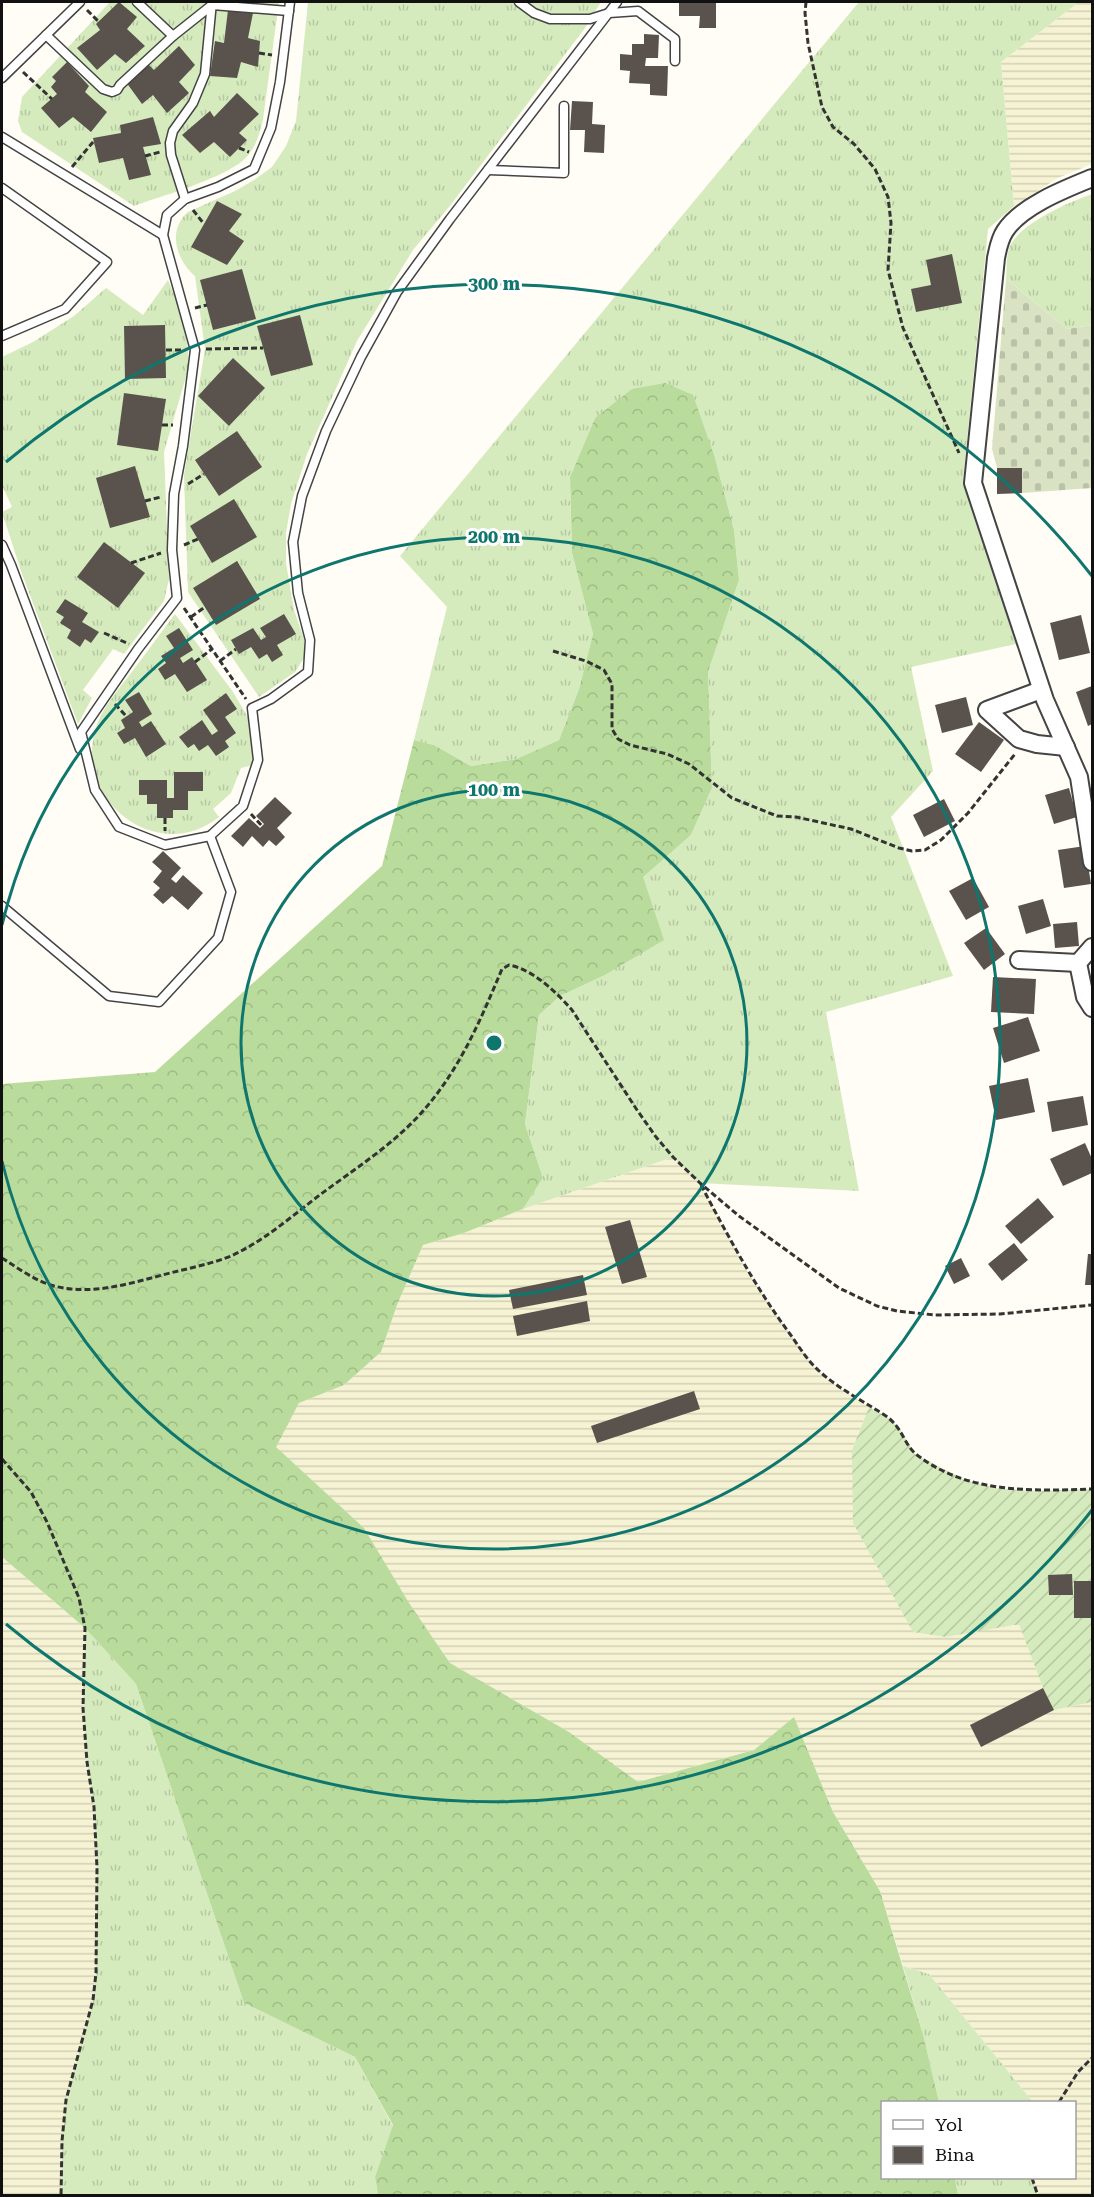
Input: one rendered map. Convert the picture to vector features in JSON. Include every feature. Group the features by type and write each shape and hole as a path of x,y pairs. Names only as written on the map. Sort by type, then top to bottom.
{"street":[{"path":"1092,178 1045,199 1006,229 1000,238 973,483 1041,690 1079,777 1092,862"},
{"path":"1041,690 987,710 1019,739 1066,747"},
{"path":"1092,947 1078,963 1079,977 1085,997 1092,1008"},
{"path":"1019,960 1078,963"}],"lane":[{"path":"2,78 80,2"},
{"path":"137,2 173,36"},
{"path":"95,790 81,732 108,696 138,649 177,598 172,550 174,494 183,446 195,350 163,235 167,215 185,199 218,187 254,169 270,128 280,82 290,2"},
{"path":"519,2 534,13 550,19 590,19 609,13 638,11 675,39 675,61"},
{"path":"609,13 610,2"},
{"path":"2,545 95,790 119,827 165,845 210,836 243,806 251,783 258,760 252,708 270,699 308,672 310,640 298,593 293,542 302,495 326,431 361,357 398,292 617,2"},
{"path":"46,35 104,89 112,92 117,90 173,36 212,3 289,11"},
{"path":"185,199 171,155 170,143 173,131 193,104 206,74 212,3"},
{"path":"488,170 564,173 564,106"},
{"path":"2,136 163,235"},
{"path":"2,188 108,262 65,309 2,336"},
{"path":"2,906 109,996 159,1002 218,938 231,892 210,836"}],"path":[{"path":"806,2 808,43 822,107 833,127 854,144 875,170 888,197 891,223 888,270 903,328 973,483"},
{"path":"15,65 52,99"},
{"path":"65,176 93,142"},
{"path":"185,199 204,225"},
{"path":"205,350 263,348"},
{"path":"131,563 172,550"},
{"path":"177,598 252,708"},
{"path":"190,617 205,607"},
{"path":"104,633 138,649"},
{"path":"220,661 236,649"},
{"path":"195,662 212,650"},
{"path":"554,651 586,661 604,670 612,684 612,729 618,739 630,745 667,754 689,764 732,798 777,816 796,817 834,825 879,838 899,848 925,850 941,840 968,813 1025,741"},
{"path":"108,696 126,716"},
{"path":"2,1258 34,1279 52,1286 90,1290 110,1288 209,1264 232,1256 260,1240 380,1150 422,1113 458,1064 480,1024 502,969 509,965 528,972 560,996 572,1010 656,1137 700,1183 739,1216 839,1288 877,1306 897,1311 964,1316 1092,1305"},
{"path":"700,1183 747,1271 814,1366 836,1385 899,1427 915,1454 963,1479 995,1488 1029,1491 1092,1489"},
{"path":"2,1459 31,1492 47,1522 79,1598 85,1628 83,1708 87,1762 94,1807 97,1868 96,1973 93,2000 66,2100 62,2140 61,2196"},
{"path":"1060,2101 1078,2072 1092,2058"},
{"path":"1032,2179 1038,2196"}],"shaded area":[{"path":"1076,2 1092,2 1092,164 1058,178 1014,206 1001,62"},
{"path":"673,1157 700,1183 747,1271 814,1366 836,1385 869,1407 852,1450 946,1637 1019,1623 1043,1688 1054,1710 1092,1702 1092,2195 1038,2195 1032,2179 1076,2179 1076,2101 1032,2101 929,1974 903,1966 880,1891 833,1812 794,1718 754,1750 638,1782 569,1732 450,1663 403,1595 364,1528 275,1447 299,1403 344,1385 381,1352 397,1305 423,1245 464,1233 523,1209"},
{"path":"2,1557 85,1628 83,1708 87,1762 94,1807 97,1868 96,1973 93,2000 66,2100 62,2141 61,2195 2,2195"}],"green space":[{"path":"110,2 279,2 262,124 254,146 241,162 213,177 134,206 22,132 18,121 22,97"},
{"path":"308,2 601,2 585,28 449,207 413,250 357,341 307,454 291,504 286,533 286,563 294,610 304,639 304,658 295,672 259,697 188,592 184,475 205,349 195,276 183,262 176,245 176,236 181,219 188,212 254,180 272,167 286,146 296,121"},
{"path":"859,2 1076,2 1001,62 1014,206 988,229 963,481 1016,644 911,667 933,771 891,817 953,976 826,1012 859,1191 700,1183 673,1157 523,1209 543,1178 525,1124 539,1015 560,996 603,976 642,877 691,835 712,788 708,672 739,580 734,530 715,458 595,418 570,477 572,553 593,634 579,689 559,740 516,759 471,766 434,745 414,740 447,607 400,556"},
{"path":"1092,194 1092,325 1067,329 1006,279 1008,253 1016,237 1024,229 1059,208"},
{"path":"1006,279 1067,329 1092,325 1092,488 1022,493 1022,468 997,468 992,449"},
{"path":"168,280 183,315 188,350 188,370 164,452 169,579 164,601 124,654 113,649 83,690 92,698 78,724 21,571 2,512 12,507 2,485 2,357 33,342 74,316 106,288 143,315"},
{"path":"665,383 693,395 715,458 734,530 739,580 708,672 712,788 691,835 643,877 664,940 603,976 560,996 539,1015 525,1124 543,1178 523,1209 464,1233 423,1245 397,1305 381,1352 344,1385 299,1403 276,1447 364,1528 409,1603 450,1663 569,1732 638,1782 754,1750 794,1717 833,1812 880,1891 924,2038 939,2101 881,2101 881,2179 955,2179 958,2195 378,2195 375,2177 393,2125 355,2057 244,2003 136,1684 85,1628 2,1557 2,1084 155,1072 382,866 414,740 434,745 471,766 516,759 559,740 579,689 593,634 572,553 570,477 595,418 632,389"},
{"path":"175,614 233,692 249,719 253,765 241,768 231,793 213,809 219,817 196,830 172,834 148,830 127,819 110,802 98,781 92,757 95,730 102,713"},
{"path":"869,1407 899,1427 915,1454 963,1479 995,1488 1029,1491 1092,1489 1092,1702 1054,1710 1043,1688 1019,1624 946,1637 913,1632 853,1523 852,1450"},
{"path":"85,1628 136,1684 244,2003 355,2057 393,2126 375,2177 378,2195 61,2196 62,2141 66,2100 93,2000 96,1973 97,1868 94,1807 87,1762 83,1708"},
{"path":"903,1966 929,1974 1032,2101 939,2101 924,2038"},
{"path":"955,2179 1032,2179 1038,2195 958,2195"}],"building":[{"path":"119,2 137,17 127,29 145,46 126,63 115,54 97,70 77,48 100,30 96,24"},
{"path":"679,2 716,2 716,28 699,28 700,16 679,16"},
{"path":"228,10 253,13 248,38 260,41 258,67 241,62 237,78 210,76 215,41 224,43"},
{"path":"644,34 659,35 658,58 646,58 645,66 668,66 667,96 650,95 650,84 629,83 630,71 620,70 620,54 632,55 632,44 644,44"},
{"path":"179,46 195,65 179,82 189,93 167,113 153,95 142,104 126,82 148,64 154,70"},
{"path":"67,62 89,86 85,92 107,112 91,132 73,117 59,128 41,108 57,94 51,87 56,81 52,77"},
{"path":"237,93 259,114 239,133 247,140 230,157 214,142 200,153 182,135 210,111 214,117"},
{"path":"572,101 593,102 592,124 605,125 604,153 584,152 585,130 570,130"},
{"path":"153,117 161,144 143,147 151,175 129,180 123,158 99,163 93,138 121,133 120,125"},
{"path":"217,201 242,214 229,231 244,241 227,265 191,247"},
{"path":"952,254 962,303 916,312 911,289 931,285 926,260"},
{"path":"242,269 256,319 213,330 200,280"},
{"path":"300,315 313,365 271,376 257,326"},
{"path":"165,325 166,378 125,379 124,326"},
{"path":"233,358 265,388 229,426 198,396"},
{"path":"124,393 166,399 158,451 117,445"},
{"path":"237,431 262,467 219,496 195,460"},
{"path":"135,466 150,517 110,528 96,478"},
{"path":"997,468 1022,468 1022,493 997,494"},
{"path":"234,499 257,537 212,563 190,526"},
{"path":"104,542 145,573 118,608 77,577"},
{"path":"237,561 260,599 216,625 193,588"},
{"path":"65,599 88,613 82,622 99,632 91,643 85,639 80,647 67,638 71,630 60,623 64,617 56,612"},
{"path":"284,614 296,634 277,645 283,655 272,662 267,654 259,659 251,647 239,654 231,640 253,628 261,640 266,637 260,628"},
{"path":"1081,615 1090,653 1059,660 1050,623"},
{"path":"179,628 193,650 180,658 183,663 192,657 207,680 187,692 175,674 165,680 158,669 166,663 161,656 174,648 166,636"},
{"path":"1092,686 1092,724 1088,726 1076,692"},
{"path":"139,692 152,714 139,722 142,727 151,721 166,744 146,757 135,738 124,744 117,733 125,728 121,720 133,712 125,700"},
{"path":"226,693 237,709 225,717 236,733 225,741 229,747 216,756 208,745 199,751 194,744 188,748 179,737 202,720 212,735 218,731 203,710"},
{"path":"966,697 973,725 942,733 935,705"},
{"path":"979,722 1004,740 981,772 955,754"},
{"path":"174,772 203,772 203,791 188,791 188,810 173,810 173,818 157,818 157,804 147,804 147,795 139,795 139,780 167,780 167,798 174,798"},
{"path":"1069,788 1077,817 1054,824 1045,795"},
{"path":"275,797 292,813 277,828 285,837 276,846 269,840 263,847 252,836 243,847 231,836 249,818 260,828 264,824 256,816"},
{"path":"944,799 955,821 924,837 913,815"},
{"path":"1085,846 1091,884 1064,888 1058,850"},
{"path":"163,851 181,868 171,879 176,883 183,875 203,893 188,910 172,896 163,904 153,895 160,888 153,882 162,871 152,862"},
{"path":"973,878 989,907 966,920 949,891"},
{"path":"1043,899 1051,926 1026,934 1018,906"},
{"path":"1077,922 1079,946 1055,948 1053,924"},
{"path":"986,928 1005,954 984,970 964,943"},
{"path":"993,977 1036,979 1034,1014 991,1012"},
{"path":"1028,1017 1040,1051 1004,1063 993,1028"},
{"path":"1028,1078 1035,1112 996,1120 989,1086"},
{"path":"1083,1096 1088,1125 1052,1132 1047,1102"},
{"path":"1085,1143 1092,1159 1092,1173 1063,1186 1050,1159"},
{"path":"1038,1198 1054,1217 1021,1244 1005,1226"},
{"path":"630,1220 647,1277 622,1284 605,1227"},
{"path":"1014,1243 1028,1260 1002,1281 988,1264"},
{"path":"1088,1254 1092,1254 1092,1285 1085,1285"},
{"path":"961,1258 970,1276 954,1284 945,1266"},
{"path":"583,1275 587,1295 513,1309 509,1290"},
{"path":"587,1301 590,1321 517,1336 513,1316"},
{"path":"694,1391 700,1409 597,1443 591,1426"},
{"path":"1072,1574 1073,1595 1049,1595 1048,1575"},
{"path":"1074,1581 1092,1581 1092,1618 1074,1618"},
{"path":"1043,1688 1054,1710 981,1747 970,1725"}]}
